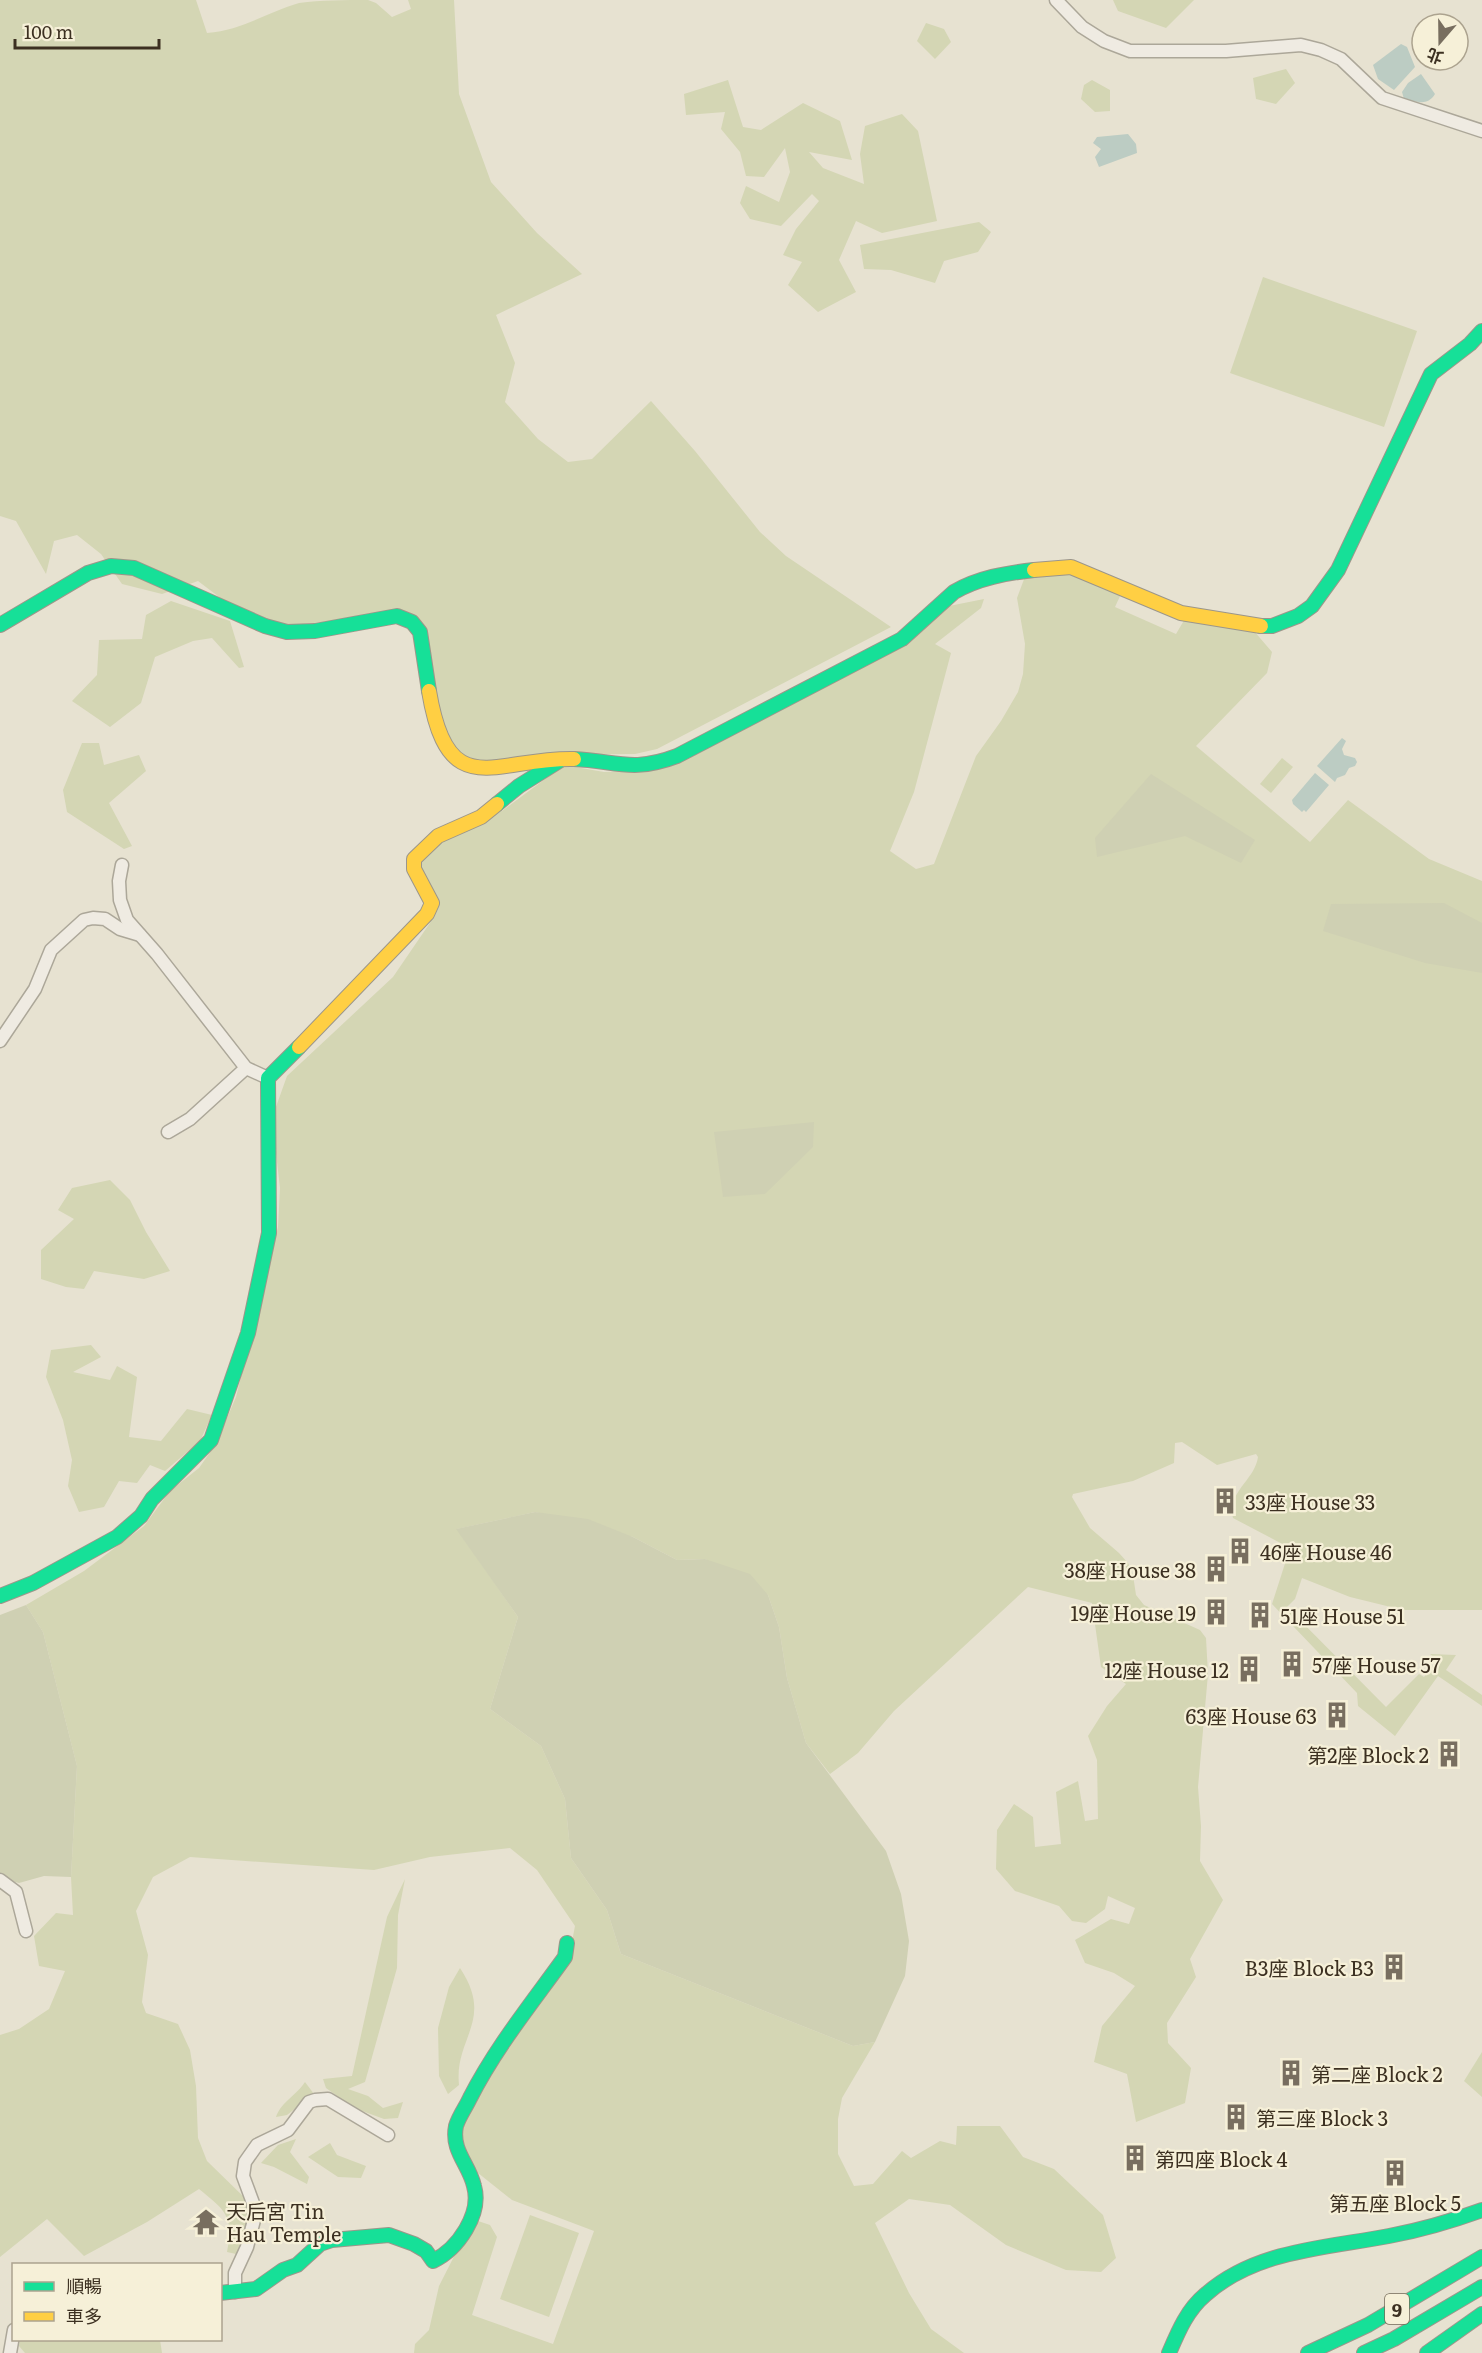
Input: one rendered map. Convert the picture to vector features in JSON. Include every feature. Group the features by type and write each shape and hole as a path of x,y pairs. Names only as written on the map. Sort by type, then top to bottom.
{"main road":[{"path":"0,625 88,573 99,568 117,565 142,570 280,631 301,633 382,618 401,617 412,622 420,632 434,717 444,742 460,761 468,766 485,769 562,759 634,767 647,766 670,759 902,639 927,619 953,593 966,584 984,579 1056,567 1071,567 1181,613 1256,626 1272,626 1298,616 1312,606 1338,570 1431,374 1438,366 1467,349 1482,332"},
{"path":"0,1596 33,1582 117,1537 141,1516 152,1499 211,1440 248,1333 269,1233 268,1078 427,914 432,903 414,869 414,859 438,836 481,817 519,786 562,759"},
{"path":"222,2293 256,2289 283,2270 297,2265 317,2247 332,2240 389,2235 426,2251 433,2261 444,2256 458,2241 472,2217 477,2194 474,2180 460,2160 456,2146 456,2127 476,2085 565,1957 567,1943"},
{"path":"1169,2353 1177,2331 1192,2305 1234,2273 1285,2255 1416,2230 1482,2210"},
{"name":"9","path":"1308,2353 1368,2325 1482,2257"},
{"name":"9","path":"1364,2353 1394,2339 1482,2287"},
{"path":"1427,2353 1482,2313"}],"street":[{"path":"1056,0 1082,27 1104,41 1130,51 1226,51 1301,45 1321,50 1341,59 1382,98 1482,131"},
{"path":"122,865 119,881 120,900 127,920 246,1068 268,1078"},
{"path":"0,1041 35,989 51,950 84,920 93,918 105,920 120,929 141,935"},
{"path":"168,1131 190,1119 246,1068"},
{"path":"0,1880 16,1892 26,1931"},
{"path":"235,2292 235,2273 247,2247 254,2220 253,2203 243,2176 245,2162 257,2145 288,2130 309,2102 328,2099 388,2135"}],"green space":[{"path":"0,0 196,0 207,33 243,25 299,3 368,0 376,3 392,17 411,9 408,0 454,0 459,94 491,182 537,233 582,274 496,315 515,363 505,402 538,439 568,462 592,459 651,401 695,451 760,532 786,556 891,627 657,749 635,754 526,755 501,771 471,773 449,745 438,711 424,633 395,614 277,627 239,612 198,581 162,594 122,584 101,554 77,535 54,541 46,574 16,521 0,516"},
{"path":"1113,0 1194,0 1166,28 1118,11"},
{"path":"926,23 944,29 951,42 935,59 917,41"},
{"path":"1286,69 1295,83 1276,104 1256,99 1253,78"},
{"path":"728,80 743,127 761,130 803,103 840,121 852,160 809,152 823,168 864,184 860,154 865,126 902,114 918,131 937,221 882,233 856,221 839,260 856,292 818,312 788,285 802,262 783,255 796,229 819,201 812,194 781,226 750,219 740,203 746,186 779,202 790,172 785,148 764,177 746,176 740,152 721,129 725,112 686,115 684,94"},
{"path":"1092,80 1110,90 1110,111 1095,112 1081,99 1084,85"},
{"path":"979,222 991,232 978,252 944,261 935,283 891,270 864,269 860,245"},
{"path":"1263,277 1417,331 1384,427 1230,373"},
{"path":"1065,572 1121,594 1115,607 1176,634 1186,617 1254,631 1272,652 1267,673 1196,746 1310,842 1348,800 1429,859 1482,881 1482,1610 1403,1610 1350,1597 1302,1578 1295,1599 1287,1607 1386,1707 1419,1674 1424,1677 1437,1660 1430,1654 1456,1655 1446,1670 1482,1695 1482,1706 1438,1676 1395,1736 1358,1706 1357,1693 1272,1604 1290,1548 1233,1518 1234,1501 1256,1465 1258,1457 1256,1454 1217,1465 1182,1442 1175,1443 1174,1463 1133,1481 1073,1494 1072,1497 1090,1528 1128,1563 1133,1575 1136,1595 1144,1605 1200,1630 1206,1638 1208,1674 1198,1787 1201,1826 1200,1861 1223,1900 1190,1959 1196,1977 1167,2023 1168,2043 1191,2068 1185,2103 1136,2122 1127,2074 1094,2062 1102,2026 1135,1986 1114,1973 1085,1963 1075,1940 1111,1919 1129,1924 1135,1908 1108,1896 1105,1909 1086,1923 1072,1921 1059,1906 1015,1891 996,1869 997,1830 1014,1804 1033,1817 1035,1847 1061,1844 1056,1792 1078,1781 1085,1821 1098,1819 1097,1760 1088,1736 1107,1706 1126,1684 1101,1667 1092,1603 1028,1587 894,1711 858,1753 830,1774 806,1743 787,1678 779,1627 768,1595 705,1559 677,1560 633,1537 535,1512 457,1529 518,1617 490,1709 541,1746 565,1799 571,1858 607,1910 621,1954 853,2046 875,2042 842,2098 838,2119 838,2154 854,2186 873,2184 902,2151 911,2158 940,2141 956,2145 957,2126 1000,2126 1023,2157 1054,2169 1103,2215 1116,2258 1101,2272 1066,2270 1006,2245 950,2205 909,2199 875,2223 909,2293 931,2329 964,2353 414,2353 415,2344 429,2330 439,2286 471,2223 478,2221 490,2225 497,2237 472,2315 553,2344 594,2231 512,2200 478,2173 465,2150 461,2125 482,2075 569,1957 575,1926 537,1870 510,1848 430,1857 374,1870 190,1857 153,1877 136,1911 148,1955 142,2002 146,2013 178,2024 190,2050 196,2086 198,2138 207,2161 247,2200 252,2217 245,2256 227,2252 229,2230 226,2215 199,2189 147,2222 84,2256 47,2219 0,2257 0,2035 19,2029 49,2009 65,1971 39,1966 34,1936 56,1913 73,1915 71,1877 77,1766 43,1632 26,1605 84,1571 144,1526 170,1491 199,1468 216,1444 236,1397 278,1227 280,1188 272,1118 287,1076 393,977 434,917 419,870 425,854 492,801 502,811 564,765 604,772 642,771 949,606 984,599 981,608 935,644 951,653 914,792 890,851 916,869 934,864 976,756 1018,692 1023,674 1025,644 1017,598 1026,574"},
{"path":"171,601 230,621 244,667 239,668 212,638 193,641 155,657 141,703 110,727 72,701 97,675 99,640 142,639 146,615"},
{"path":"82,743 99,743 104,765 139,755 146,771 109,803 132,846 124,849 67,812 63,790"},
{"path":"1282,758 1293,767 1271,793 1260,784"},
{"path":"1151,774 1255,840 1241,863 1185,836 1097,857 1095,838"},
{"path":"1444,903 1482,923 1482,973 1425,963 1323,931 1331,904"},
{"path":"814,1122 813,1147 765,1194 723,1197 714,1132"},
{"path":"110,1180 130,1200 170,1271 144,1279 94,1271 84,1289 66,1287 41,1279 41,1250 74,1219 58,1210 72,1188"},
{"path":"91,1345 101,1357 73,1372 110,1380 117,1366 137,1377 129,1437 161,1441 187,1409 212,1415 200,1441 165,1471 150,1465 137,1483 119,1481 104,1507 79,1512 68,1486 72,1460 63,1420 46,1377 51,1350"},
{"path":"535,1512 588,1519 633,1537 677,1560 705,1559 750,1574 768,1595 779,1627 787,1678 806,1743 886,1851 901,1894 909,1941 905,1976 875,2042 853,2046 621,1954 607,1910 571,1858 565,1799 541,1746 490,1709 518,1617 456,1529"},
{"path":"26,1605 43,1632 77,1766 71,1877 44,1876 19,1883 0,1878 0,1615"},
{"path":"405,1879 398,1915 397,1968 365,2082 348,2089 368,2096 383,2108 403,2102 398,2118 384,2119 354,2108 326,2088 323,2079 352,2076 387,1917"},
{"path":"460,1968 470,1986 474,2002 474,2016 462,2054 459,2085 448,2094 439,2076 438,2028 449,1987"},
{"path":"1482,2052 1482,2097 1464,2081"},
{"path":"305,2082 314,2094 287,2115 276,2117 282,2107"},
{"path":"296,2139 290,2152 309,2177 307,2184 261,2163 278,2145"},
{"path":"330,2143 337,2155 366,2166 361,2178 338,2177 308,2157"},
{"path":"530,2215 579,2233 549,2317 500,2299"},
{"path":"20,2341 160,2341 162,2353 25,2353 19,2346"}],"shaded area":[{"path":"1401,44 1407,47 1410,54 1410,72 1394,90 1378,79 1373,65"},
{"path":"1421,74 1435,94 1425,102 1404,99 1402,92 1408,83"},
{"path":"1128,134 1136,144 1137,153 1099,167 1095,157 1101,149 1093,143 1097,137"},
{"path":"1342,738 1346,741 1342,749 1344,755 1355,758 1357,762 1335,782 1317,766"},
{"path":"1315,773 1329,785 1306,812 1304,810 1302,812 1292,800"}],"traffic: fast":[{"path":"1261,626 1272,626 1298,616 1312,606 1338,570 1431,374 1470,344 1482,331"},
{"path":"0,625 88,573 111,566 134,568 265,626 287,632 315,631 397,616 412,622 420,632 429,691"},
{"path":"574,759 636,765 677,756 902,639 954,592 963,587 992,577 1034,570"},
{"path":"497,804 519,786 559,761"},
{"path":"0,1596 33,1583 117,1537 141,1516 152,1499 211,1440 248,1333 269,1233 268,1078 299,1047"},
{"path":"222,2293 256,2289 283,2270 297,2265 320,2244 332,2240 389,2235 426,2251 433,2261 451,2248 466,2230 476,2197 472,2178 456,2143 457,2122 491,2061 565,1957 567,1943"},
{"path":"1169,2353 1193,2307 1225,2280 1246,2268 1292,2253 1413,2231 1482,2210"},
{"path":"1308,2353 1368,2325 1482,2257"},
{"path":"1364,2353 1394,2339 1482,2287"},
{"path":"1427,2353 1482,2314"}],"traffic: slow":[{"path":"1034,570 1071,567 1181,613 1261,626"},
{"path":"429,691 437,727 449,750 462,763 479,767 498,767 546,760 574,759"},
{"path":"299,1047 427,914 432,903 414,869 414,859 438,836 481,817 497,804"}],"place":[{"name":"33座 House 33","path":"1225,1501"},
{"name":"46座 House 46","path":"1240,1551"},
{"name":"38座 House 38","path":"1216,1569"},
{"name":"19座 House 19","path":"1216,1612"},
{"name":"51座 House 51","path":"1260,1615"},
{"name":"57座 House 57","path":"1292,1664"},
{"name":"12座 House 12","path":"1249,1669"},
{"name":"63座 House 63","path":"1337,1715"},
{"name":"第2座 Block 2","path":"1449,1754"},
{"name":"B3座 Block B3","path":"1394,1967"},
{"name":"第二座 Block 2","path":"1291,2073"},
{"name":"第三座 Block 3","path":"1236,2117"},
{"name":"第四座 Block 4","path":"1135,2158"},
{"name":"第五座 Block 5","path":"1395,2173"},
{"name":"天后宮 Tin Hau Temple","path":"206,2222"}]}
